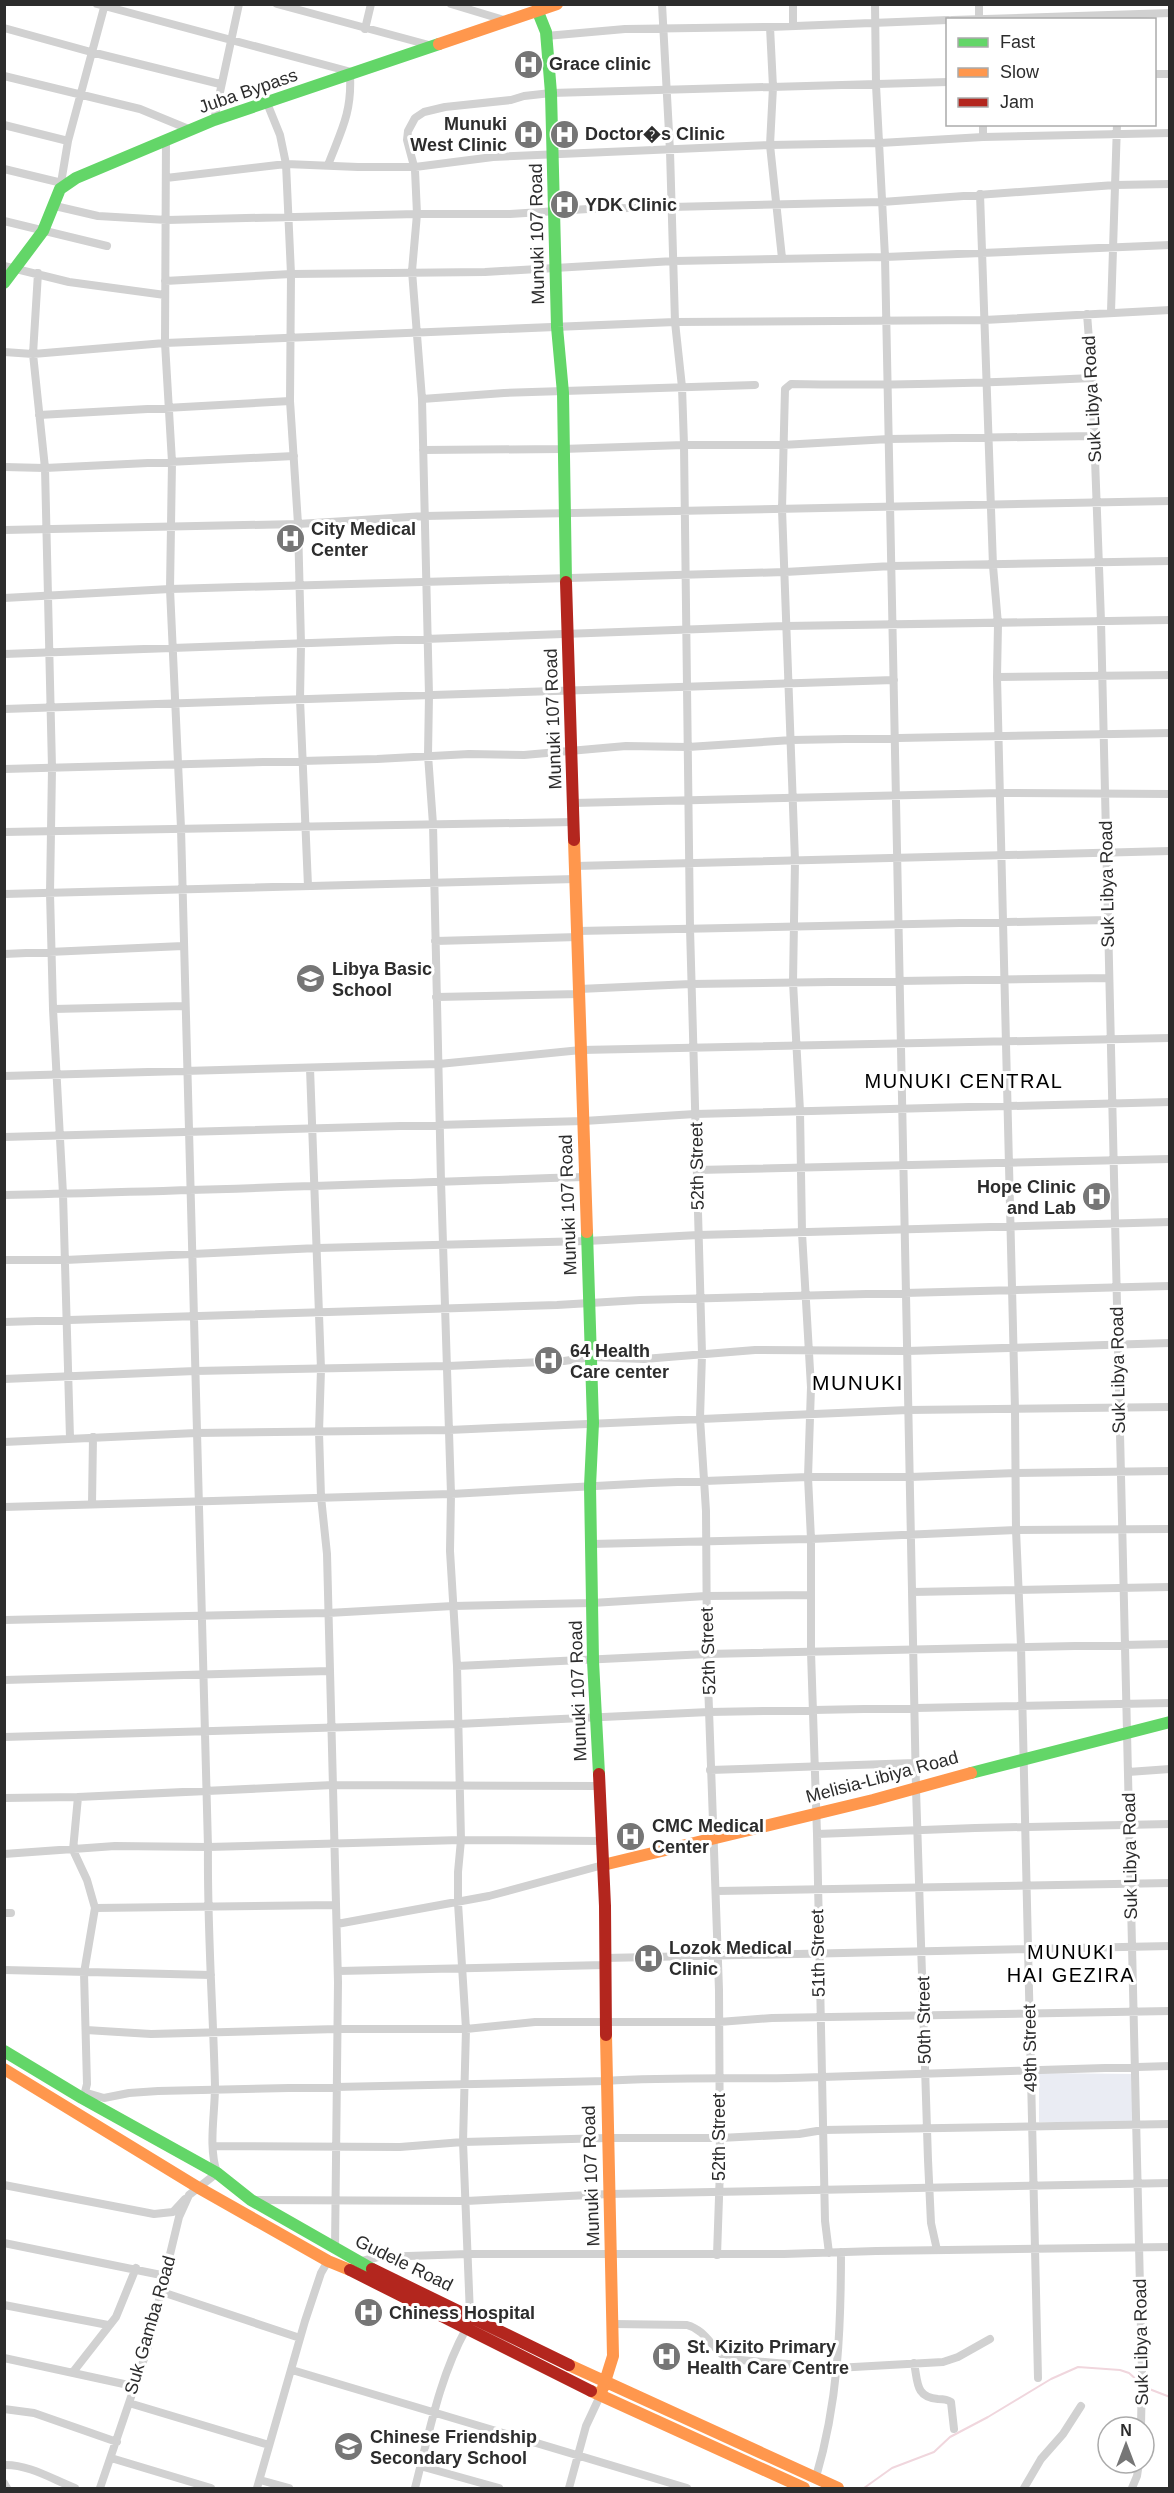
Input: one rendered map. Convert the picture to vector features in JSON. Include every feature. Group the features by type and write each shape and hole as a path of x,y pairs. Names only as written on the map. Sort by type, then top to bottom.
{"main road":[{"name":"Juba Bypass","path":"61,186 214,120 353,74 537,8 557,4"},
{"name":"Munuki 107 Road","path":"537,8 546,36 556,210 557,327 563,393 562,449 593,1423 590,1486 593,1661 603,1865 607,2138 613,2324 613,2356 600,2396"},
{"path":"4,283 9,267 43,231 55,206 61,186"},
{"name":"Melisia-Libiya Road","path":"603,1865 916,1789 1024,1758 1170,1722"},
{"name":"Gudele Road","path":"4,2051 217,2173 251,2200 358,2262 606,2383 838,2488"},
{"name":"Gudele Road","path":"4,2069 194,2191 328,2261 356,2272 600,2396 804,2488"}],"street":[{"path":"214,120 239,4"},
{"path":"277,4 429,45"},
{"path":"365,29 371,4"},
{"path":"451,4 504,20"},
{"name":"52th Street","path":"662,4 670,151 675,322 682,387 684,445 691,984 702,1354 700,1418 704,1481 710,1770 715,1839 718,1956 720,2138 717,2255"},
{"path":"793,4 793,26"},
{"name":"50th Street","path":"875,4 876,85 887,322 915,1763 929,2188 932,2236 937,2250"},
{"path":"1129,4 1129,17"},
{"path":"4,169 61,186 68,141 102,5 353,74 347,120 328,165"},
{"path":"1054,18 1170,14"},
{"path":"546,36 625,28 770,27 946,20"},
{"path":"770,27 773,87 770,145 782,258"},
{"path":"4,28 220,84"},
{"path":"4,76 140,110 190,130"},
{"path":"470,2315 463,2142 466,2029 458,1903 461,1840 460,1784 457,1666 450,1551 452,1494 441,1181 435,884 428,755 429,695 422,399 412,272 417,214 415,167 407,140 408,131 417,115 445,107 551,93 946,82"},
{"path":"267,103 280,135 286,164 289,217 290,401 298,524 302,644 300,699 308,886"},
{"path":"4,125 68,141"},
{"path":"983,126 983,137"},
{"path":"166,178 286,164 415,167 493,157 770,145 880,143 1117,129 1170,133"},
{"path":"1111,312 1117,129"},
{"path":"166,139 165,343 172,462 170,589 181,828 208,1847 207,1906 215,2090 213,2162 217,2173"},
{"path":"55,206 98,216 167,220 510,214 556,210 882,202 1115,185 1170,184"},
{"name":"49th Street","path":"980,194 993,566 998,624 997,677 1010,1162 1016,1530 1023,1705 1038,2378"},
{"path":"4,221 107,246"},
{"path":"165,281 291,274 485,272 674,261 885,257 983,251 1170,245"},
{"path":"9,267 69,282 165,295"},
{"path":"38,273 33,354 45,468 52,768 50,893 53,1010 63,1194 70,1438"},
{"path":"4,352 33,354 165,343 675,322 984,320 1170,310"},
{"name":"Suk Libya Road","path":"1086,314 1092,378 1101,621 1138,2183 1141,2415"},
{"path":"888,386 988,384 1092,378"},
{"name":"51th Street","path":"830,2253 825,2221 821,2077 808,1477 808,1414 811,1387 802,1233 800,1111 793,982 795,861 782,509 782,445 787,386 791,384 888,386"},
{"path":"422,399 504,393 563,393 755,385"},
{"path":"39,415 290,401"},
{"path":"423,450 782,445 889,439 1094,436"},
{"path":"4,467 45,468 294,456"},
{"path":"4,530 298,524 425,516 1170,501"},
{"path":"4,598 170,589 785,572 892,566 993,566 1170,561"},
{"path":"4,654 786,626 1170,620"},
{"path":"997,677 1170,675"},
{"path":"4,709 894,680"},
{"path":"4,769 572,752 626,746 688,747 792,740 1170,732"},
{"path":"573,803 1001,793 1170,794"},
{"path":"4,832 574,822"},
{"path":"4,894 435,884 691,864 1170,851"},
{"path":"435,940 690,928 1108,920"},
{"path":"4,954 183,946"},
{"path":"436,997 691,984 1109,978"},
{"path":"53,1010 185,1006"},
{"path":"4,1076 439,1064 581,1050 1170,1038"},
{"path":"310,1068 321,1369 318,1432 327,1554 338,1971 335,2249"},
{"path":"4,1137 584,1121 695,1114 1170,1102"},
{"path":"697,1170 1170,1159"},
{"path":"4,1195 314,1184 585,1178"},
{"path":"4,1260 65,1260 191,1252 587,1241 905,1228 1170,1222"},
{"path":"4,1322 446,1309 589,1302 1170,1286"},
{"path":"4,1379 195,1371 448,1366 564,1361 591,1357 644,1359 755,1350 907,1351 1170,1343"},
{"path":"4,1442 196,1434 449,1430 908,1410 1170,1407"},
{"path":"92,1504 93,1437"},
{"path":"4,1508 198,1500 452,1494 808,1477 910,1478 1016,1473 1170,1471"},
{"path":"591,1544 811,1539 1016,1530 1170,1529"},
{"path":"912,1592 1170,1587"},
{"path":"4,1620 328,1613 453,1606 592,1603 706,1596 811,1595"},
{"path":"457,1666 707,1654 1170,1644"},
{"path":"4,1680 330,1671"},
{"path":"4,1737 458,1724 709,1712 1126,1702 1170,1703"},
{"path":"710,1770 915,1763"},
{"path":"1128,1772 1170,1769"},
{"path":"4,1798 78,1797 333,1785 600,1786"},
{"path":"78,1797 73,1850 87,1880 95,1908 84,1973 86,2030 84,2096 104,2098 129,2093 215,2090 663,2078 821,2077 1170,2066"},
{"path":"817,1834 1170,1824"},
{"path":"4,1854 115,1846 208,1847 461,1840 602,1841"},
{"path":"337,1924 458,1903 603,1865"},
{"path":"716,1891 1170,1883"},
{"path":"95,1908 336,1905"},
{"path":"338,1971 718,1956 1170,1946"},
{"path":"4,1970 211,1974"},
{"path":"86,2030 151,2034 337,2029 466,2029 535,2022 719,2022 820,2017 1170,2011"},
{"path":"213,2146 400,2147 463,2142 720,2138 799,2134 823,2130 1170,2124"},
{"name":"Suk Gamba Road","path":"100,2488 147,2350 179,2217 194,2191 217,2173"},
{"path":"251,2200 337,2202 466,2200 718,2191 1170,2182"},
{"path":"4,2185 154,2214 173,2212 194,2191"},
{"path":"4,2243 136,2268 166,2276"},
{"path":"358,2262 378,2257 468,2254 717,2255 1170,2247"},
{"path":"816,2477 830,2426 837,2368 841,2311 841,2252"},
{"path":"289,2488 259,2484 300,2338 321,2273 328,2261"},
{"path":"73,2372 116,2316 136,2268"},
{"path":"162,2292 300,2338"},
{"path":"4,2305 108,2325"},
{"path":"613,2324 687,2325 698,2329 717,2353 728,2359 837,2368 950,2361 990,2339"},
{"path":"415,2488 433,2411 447,2371 466,2329"},
{"path":"4,2358 134,2386"},
{"path":"914,2363 919,2390 923,2395 951,2403 954,2429"},
{"path":"292,2370 687,2488"},
{"path":"568,2488 586,2426 600,2396"},
{"path":"129,2403 269,2445"},
{"path":"1024,2488 1041,2459 1063,2434 1080,2406"},
{"path":"4,2409 34,2413 117,2442"},
{"path":"111,2458 211,2488"},
{"path":"4,2465 27,2469 75,2488"},
{"path":"420,2466 499,2488"},
{"path":"4,2483 7,2488"}],"shaded area":[{"path":"1039,2073 1132,2074 1132,2122 1039,2122"}],"waterway":[{"path":"864,2488 892,2468 934,2452 950,2437 1051,2379 1078,2367 1120,2370 1129,2373 1138,2381"},
{"path":"1144,2387 1170,2397"},
{"path":"774,2488 782,2488"}],"traffic: fast":[{"path":"538,12 546,32 551,93 557,327 563,393 566,582"},
{"path":"4,283 43,231 60,189 76,178 214,120 439,44"},
{"path":"587,1232 593,1423 590,1486 593,1661 599,1774"},
{"path":"971,1773 1170,1722"},
{"path":"4,2051 82,2098 217,2173 251,2200 372,2269"}],"traffic: slow":[{"path":"439,44 557,4"},
{"path":"574,840 587,1232"},
{"path":"603,1865 873,1800 971,1773"},
{"path":"603,2388 613,2356 606,2035"},
{"path":"4,2069 199,2188 328,2261 350,2270"},
{"path":"569,2365 838,2488"},
{"path":"591,2391 804,2488"}],"traffic: jam":[{"path":"566,582 574,840"},
{"path":"599,1774 605,1906 606,2035"},
{"path":"372,2269 569,2365"},
{"path":"350,2270 591,2391"}],"place":[{"name":"Grace clinic","path":"528,64"},
{"name":"Munuki West Clinic","path":"528,134"},
{"name":"Doctor�s Clinic","path":"564,134"},
{"name":"YDK Clinic","path":"564,205"},
{"name":"City Medical Center","path":"290,539"},
{"name":"Libya Basic School","path":"311,979"},
{"name":"Hope Clinic and Lab","path":"1097,1197"},
{"name":"64 Health Care center","path":"549,1361"},
{"name":"CMC Medical Center","path":"631,1836"},
{"name":"Lozok Medical Clinic","path":"648,1958"},
{"name":"Chiness Hospital","path":"368,2313"},
{"name":"St. Kizito Primary Health Care Centre","path":"666,2357"},
{"name":"Chinese Friendship Secondary School","path":"349,2447"}],"district":[{"name":"MUNUKI CENTRAL","path":"964,1081"},
{"name":"MUNUKI","path":"858,1383"},
{"name":"MUNUKI HAI GEZIRA","path":"1071,1964"}]}
